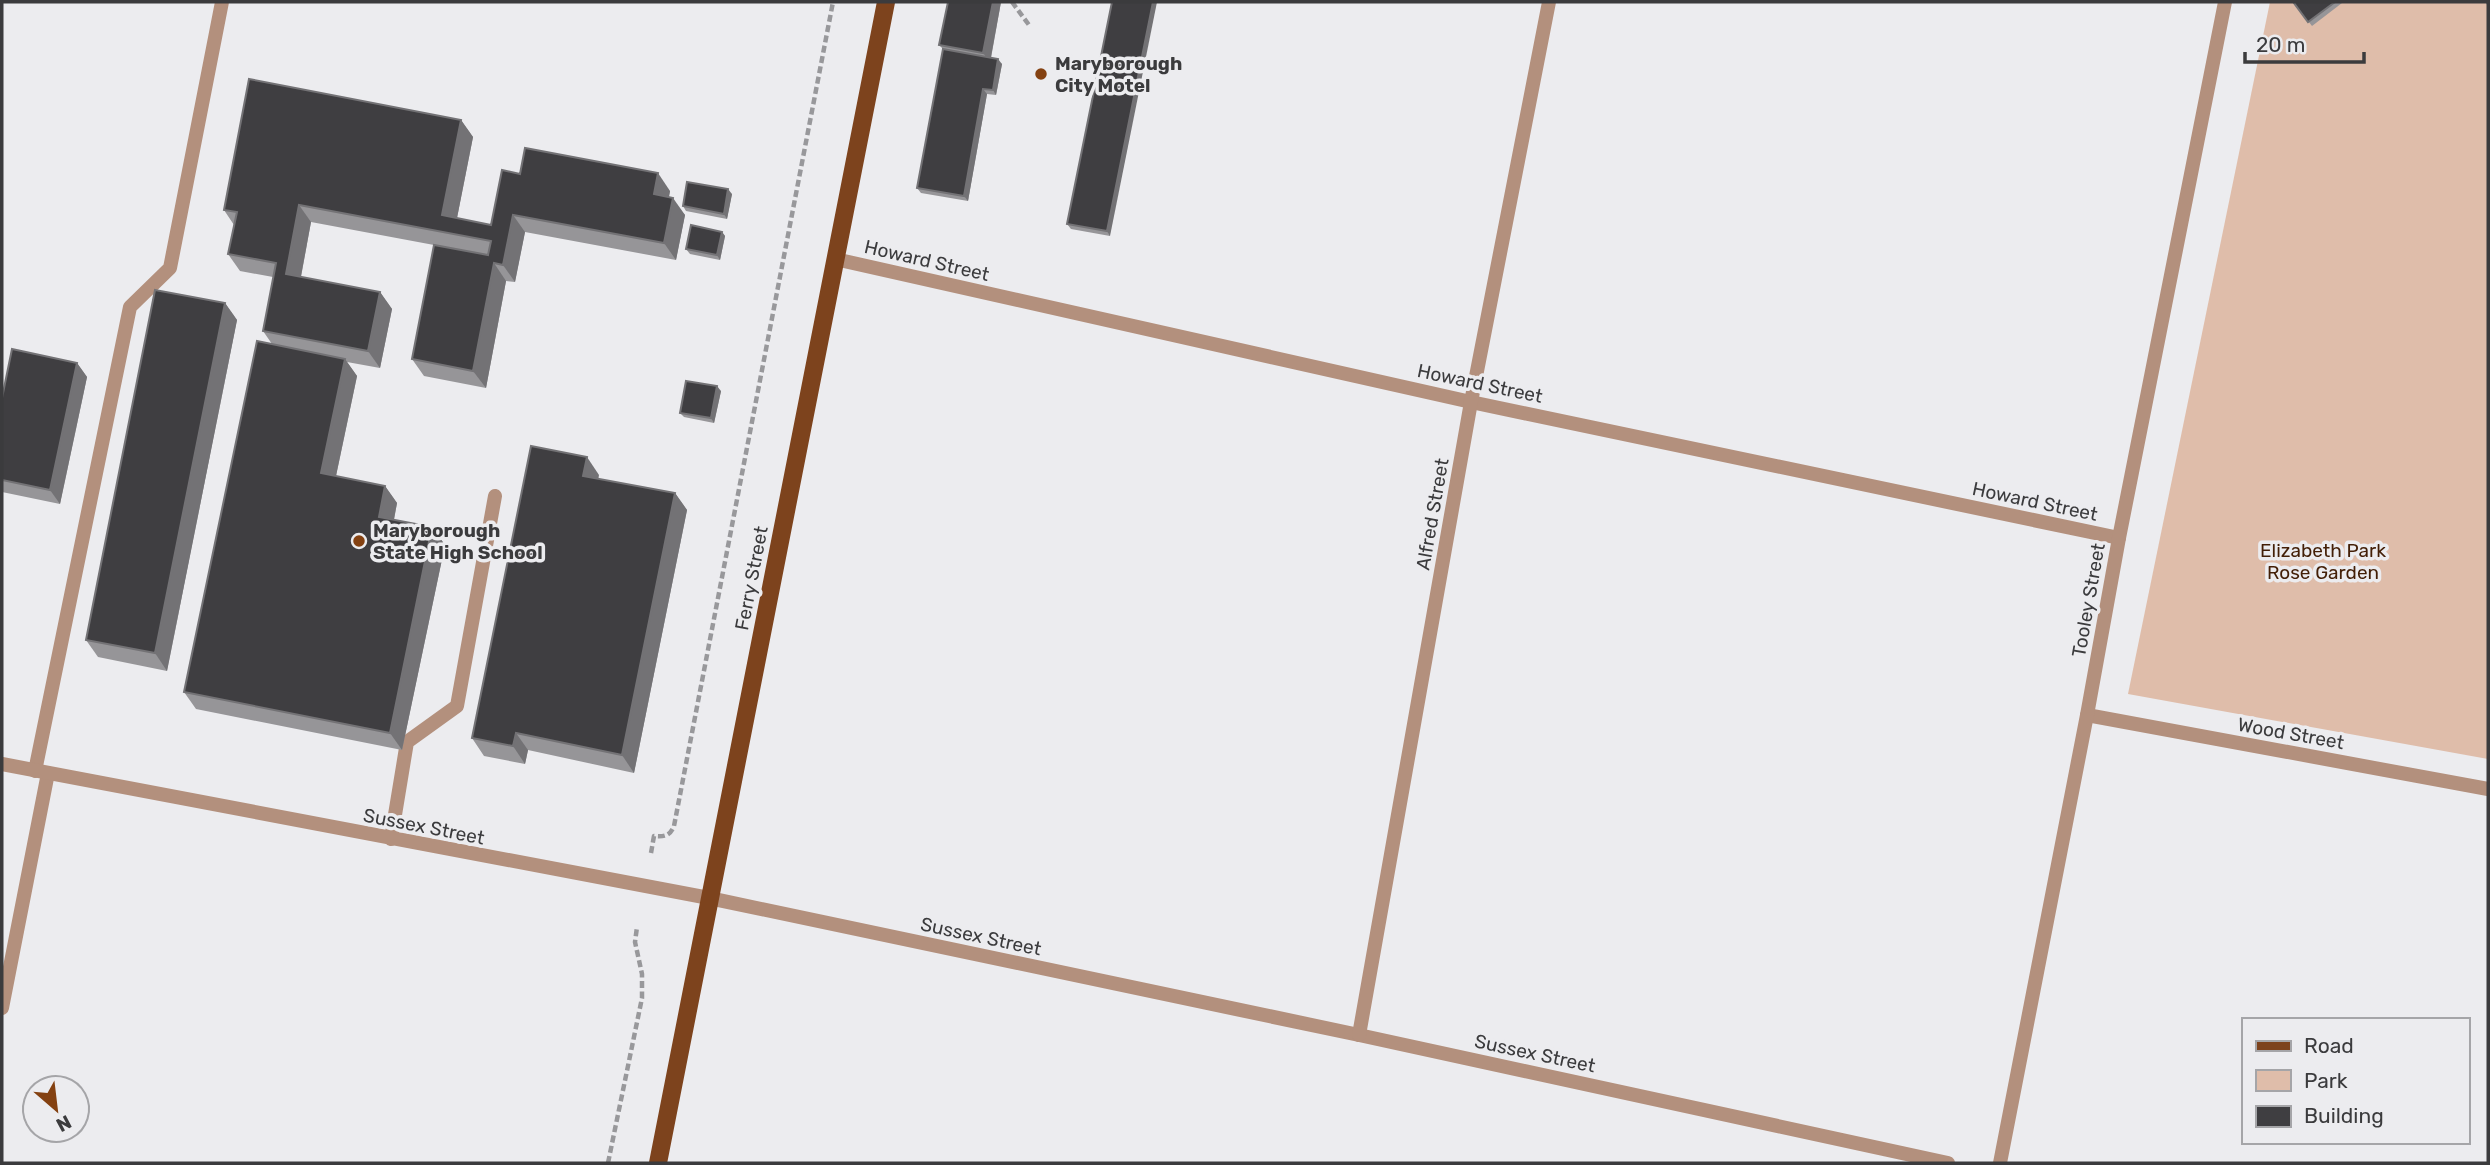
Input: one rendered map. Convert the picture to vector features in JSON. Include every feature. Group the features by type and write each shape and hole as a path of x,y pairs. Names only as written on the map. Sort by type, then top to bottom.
{"main road":[{"name":"Ferry Street","path":"658,1163 886,2"}],"street":[{"path":"2,1008 41,772 130,307 170,268 222,2"},
{"name":"Alfred Street","path":"1359,1035 1471,402 1549,2"},
{"name":"Tooley Street","path":"2000,1163 2225,2"},
{"name":"Howard Street","path":"835,259 1471,402 2119,538"},
{"path":"391,839 407,742 457,706 495,496"},
{"name":"Wood Street","path":"2087,715 2488,789"},
{"name":"Sussex Street","path":"2,764 709,898 1948,1163"}],"path":[{"path":"651,853 654,836 669,834 674,826 833,2"},
{"path":"1012,2 1029,25"},
{"path":"608,1163 642,998 642,974 635,942 637,927"}],"green space":[{"name":"Elizabeth Park Rose Garden","path":"2270,2 2488,2 2488,759 2128,694"}],"building":[{"path":"948,2 993,2 983,53 939,45"},
{"path":"1112,2 1153,2 1107,231 1067,224"},
{"path":"2335,2 2308,22 2294,3"},
{"path":"943,49 998,59 993,90 983,89 964,196 917,188"},
{"path":"249,79 461,120 442,215 491,225 502,170 520,174 525,148 658,173 654,194 673,198 664,243 513,215 503,265 494,263 473,371 412,359 434,245 488,255 491,241 299,205 286,274 380,292 368,351 263,331 276,263 228,254 237,212 224,210"},
{"path":"687,182 728,189 724,214 683,206"},
{"path":"691,225 722,232 717,255 686,249"},
{"path":"155,290 225,303 155,653 86,640"},
{"path":"257,341 345,359 321,473 385,486 379,517 432,527 390,733 184,692"},
{"path":"12,349 77,363 50,490 2,480 2,398"},
{"path":"686,381 717,386 711,418 680,413"},
{"path":"531,446 587,457 583,476 675,493 622,755 516,733 513,746 472,738"}],"place":[{"name":"Maryborough City Motel","path":"1041,74"},
{"name":"Maryborough State High School","path":"359,541"}]}
